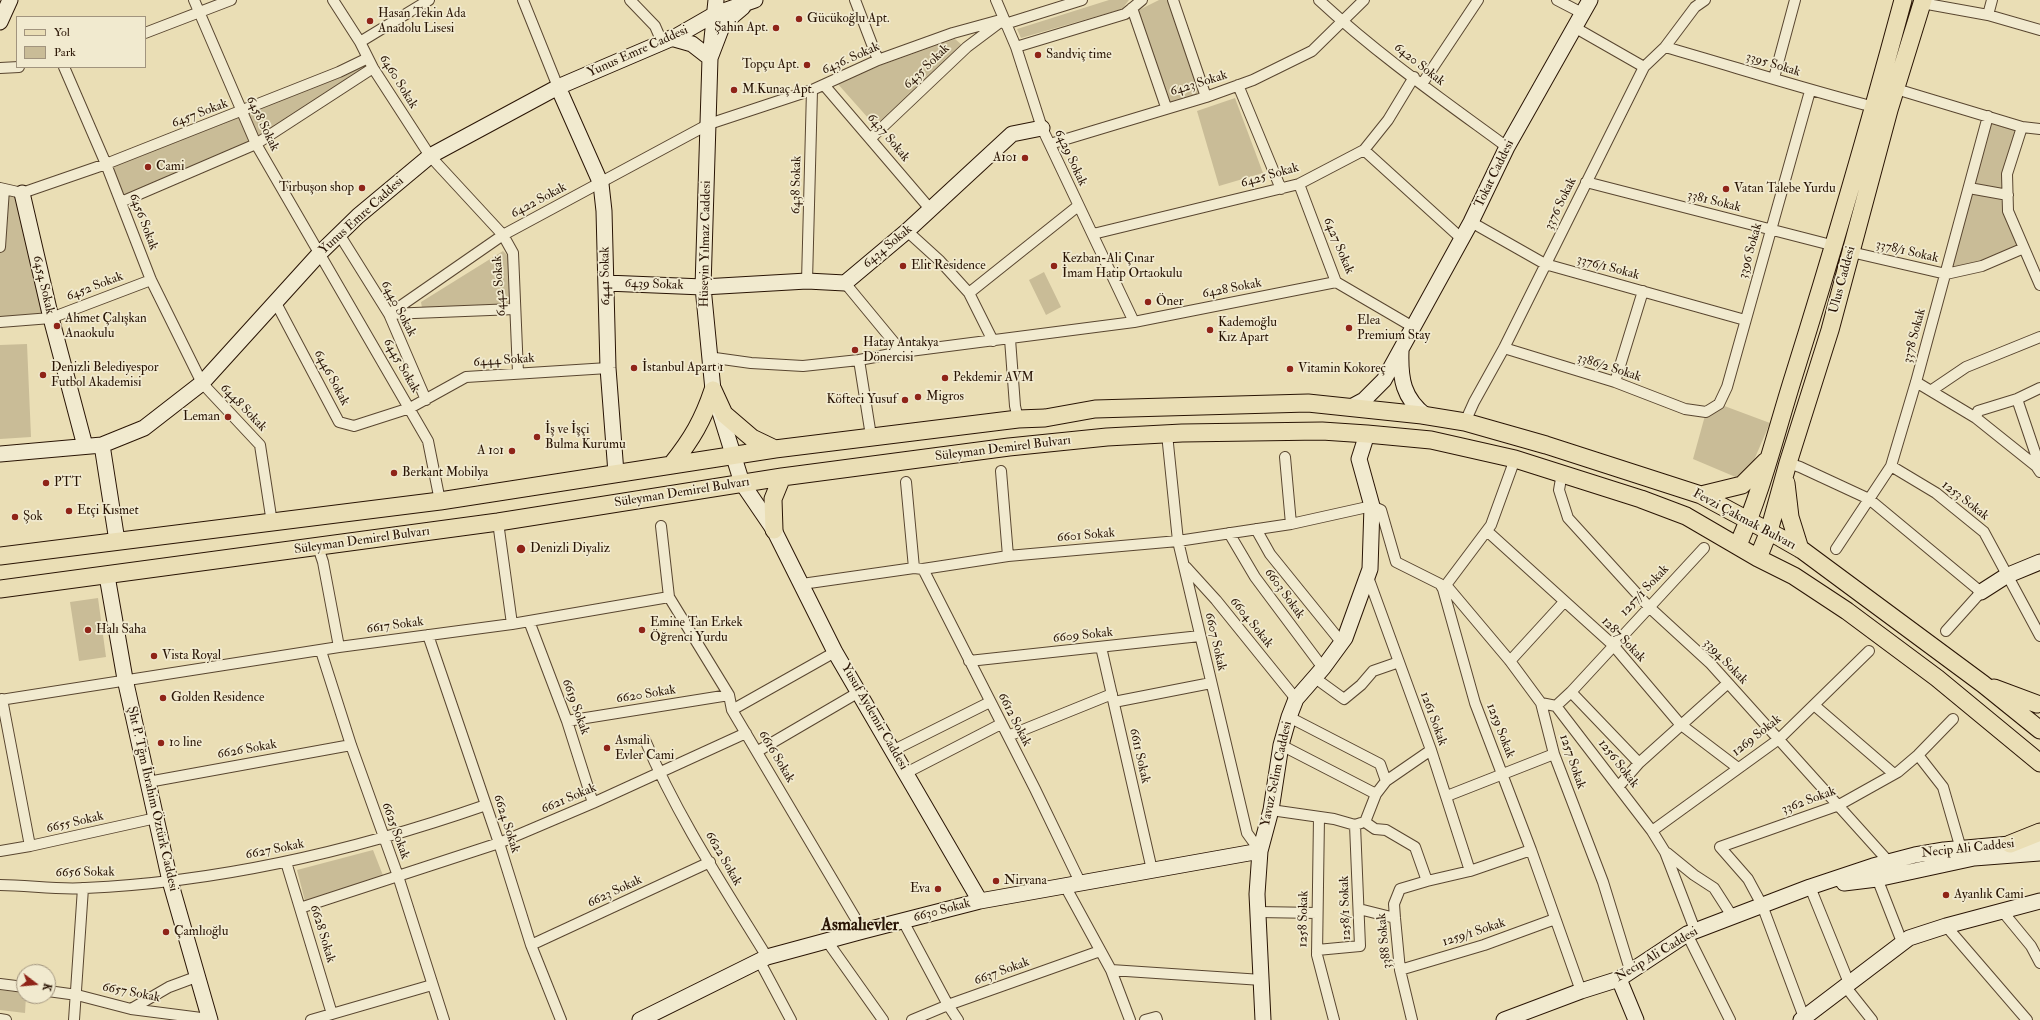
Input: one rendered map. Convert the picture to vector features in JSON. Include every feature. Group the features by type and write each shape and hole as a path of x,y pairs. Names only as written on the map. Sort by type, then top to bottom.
{"main road":[{"name":"Ulus Caddesi","path":"1738,545 1749,520 1835,246 1903,0"},
{"name":"Ulus Caddesi","path":"1758,558 1769,531 1787,466 1830,330 1896,89 1922,2"},
{"path":"713,390 724,414 752,438 775,449"},
{"path":"672,464 697,431 713,390"},
{"name":"Süleyman Demirel Bulvarı","path":"0,556 440,501 775,449 1018,419 1045,418 1095,408 1301,403 1352,407"},
{"name":"Fevzi Çakmak Bulvarı","path":"1352,407 1465,422 1546,444 1701,495 1800,549 1982,684 2040,730"},
{"name":"Süleyman Demirel Bulvarı","path":"0,589 107,576 498,522 782,477 1009,448 1107,437 1168,434 1314,431 1367,434"},
{"name":"Fevzi Çakmak Bulvarı","path":"1367,434 1431,440 1515,458 1686,516 1758,558 1794,576 1847,612 1937,678 2034,758 2040,770"},
{"path":"1701,495 1742,485 1767,460"},
{"path":"1787,466 1790,517 1800,549"},
{"path":"774,530 773,499 782,477"},
{"path":"1982,684 2039,704"},
{"path":"2010,844 2038,843"}],"street":[{"path":"0,22 10,0"},
{"name":"6458 Sokak","path":"194,0 256,144 320,252"},
{"path":"146,34 231,0"},
{"name":"6460 Sokak","path":"333,0 360,42 373,68 430,156"},
{"path":"360,42 429,0"},
{"path":"522,0 558,87"},
{"path":"630,0 669,39 692,44 710,58 723,24 749,1"},
{"path":"855,0 878,60"},
{"name":"6429 Sokak","path":"996,0 1016,48 1042,128 1134,322"},
{"path":"1005,22 1082,0"},
{"path":"1016,48 1125,14 1142,0"},
{"path":"1173,0 1206,97"},
{"name":"6420 Sokak","path":"1319,0 1342,22 1507,147"},
{"name":"6423 Sokak","path":"1050,144 1166,107 1206,97 1238,85 1312,51 1364,0"},
{"name":"6425 Sokak","path":"1093,234 1299,184 1364,150 1418,81 1478,0"},
{"path":"1557,0 1586,6"},
{"name":"3376 Sokak","path":"1465,422 1474,402 1504,348 1644,67 1665,47 1693,4 1705,0"},
{"path":"1774,78 1795,0"},
{"path":"1988,15 1992,0"},
{"name":"Yunus Emre Caddesi","path":"0,454 102,445 144,428 202,383 276,303 320,252 358,216 430,156 558,87 669,39 713,5 749,1"},
{"path":"1922,2 1988,15 2040,30"},
{"name":"Hüseyin Yılmaz Caddesi","path":"713,5 703,287 708,357 713,390 742,483 774,530"},
{"name":"Tokat Caddesi","path":"1352,407 1364,400 1380,385 1472,222 1507,147 1586,6"},
{"path":"1132,8 1166,107"},
{"name":"6436. Sokak","path":"709,124 812,90 878,60 953,33 1005,22"},
{"name":"6435 Sokak","path":"871,138 967,47 1005,22"},
{"path":"1574,27 1644,67"},
{"name":"3395 Sokak","path":"1665,47 1774,78 1810,91 1874,107"},
{"name":"6457 Sokak","path":"22,193 106,164 339,72 368,58"},
{"path":"0,68 16,67"},
{"name":"6456 Sokak","path":"64,68 106,164 151,280 202,383"},
{"path":"121,202 256,144 373,68"},
{"name":"6437 Sokak","path":"824,85 871,138 931,210"},
{"path":"1238,85 1280,189"},
{"name":"6441 Sokak","path":"558,87 601,184 604,211 608,368 616,473"},
{"path":"1896,89 2022,127 2040,129"},
{"name":"6438 Sokak","path":"807,282 812,90"},
{"name":"3396 Sokak","path":"1706,412 1719,404 1727,387 1810,91"},
{"name":"3378 Sokak","path":"1836,549 1891,466 1946,274 1988,116"},
{"name":"6422 Sokak","path":"389,314 503,235 601,184 709,124"},
{"path":"2022,127 2007,174 2008,211 2040,286"},
{"name":"6434 Sokak","path":"845,283 908,231 1012,134 1042,128"},
{"path":"1364,150 1462,239"},
{"name":"6442 Sokak","path":"430,156 503,235 513,253 518,373"},
{"name":"3381 Sokak","path":"1586,182 1835,246"},
{"name":"6427 Sokak","path":"1299,184 1336,282 1413,327"},
{"path":"1969,188 2008,195"},
{"path":"0,247 2,189 22,193"},
{"name":"6454 Sokak","path":"22,193 51,318 85,446"},
{"path":"969,293 1078,206"},
{"name":"3376/1 Sokak","path":"1472,222 1545,264 1745,320"},
{"path":"908,231 940,261 969,293 993,341"},
{"name":"6440 Sokak","path":"339,234 389,314 426,400"},
{"name":"3378/1 Sokak","path":"1851,252 1946,274 1982,266 2024,248"},
{"name":"6445 Sokak","path":"320,252 428,441 440,501"},
{"name":"6452 Sokak","path":"0,322 51,318 151,280"},
{"path":"703,287 807,282 845,283 902,352"},
{"name":"6428 Sokak","path":"708,357 803,366 859,360 902,352 1134,322 1336,282"},
{"name":"6439 Sokak","path":"606,283 703,287"},
{"path":"1616,382 1643,291"},
{"name":"6446 Sokak","path":"276,303 339,422 354,426 410,408"},
{"path":"389,314 515,309"},
{"path":"1932,390 1966,367 2040,337"},
{"path":"1010,339 1015,406 1018,419"},
{"path":"1401,348 1402,379 1407,394 1415,407 1426,416"},
{"name":"3386/2 Sokak","path":"1504,348 1616,382 1685,409 1706,412"},
{"path":"859,360 871,436"},
{"name":"6444 Sokak","path":"410,408 466,377 608,368"},
{"path":"1916,382 1932,390 1976,418 2036,466 2040,472"},
{"name":"6448 Sokak","path":"202,383 260,445 272,523"},
{"path":"1976,418 1978,411 2017,399 2040,388"},
{"path":"2017,399 2040,467"},
{"name":"6607 Sokak","path":"1168,434 1178,540 1247,833 1260,850"},
{"name":"Yavuz Selim Caddesi","path":"1263,1020 1258,912 1260,850 1271,810 1281,744 1289,716 1296,699 1319,673 1342,643 1368,577 1370,569 1372,506 1359,459 1367,434"},
{"path":"102,445 117,541"},
{"path":"1285,457 1291,524"},
{"path":"1372,506 1381,510 1396,562 1445,587 1487,531 1515,458"},
{"path":"1787,466 1800,467 1869,499 1981,592"},
{"name":"1253 Sokak","path":"1891,466 1936,493 1984,532 2006,576 2040,636"},
{"path":"1001,471 1008,556"},
{"name":"3394 Sokak","path":"1562,473 1559,490 1568,518 1649,607 1710,663 1889,862"},
{"path":"906,482 918,569"},
{"name":"6601 Sokak","path":"802,584 1008,556 1178,540 1291,524 1372,506"},
{"path":"498,522 512,624"},
{"path":"661,526 669,597"},
{"path":"1256,529 1270,554 1342,643"},
{"name":"Yusuf Aydemir Caddesi","path":"774,530 836,652 980,901"},
{"name":"1287 Sokak","path":"1487,531 1613,645 1680,724 1738,768"},
{"name":"6603 Sokak","path":"1229,533 1255,577 1319,673 1344,699 1361,685 1373,671 1399,662"},
{"path":"318,547 323,562 339,647"},
{"name":"1257/1 Sokak","path":"1556,706 1571,692 1704,548"},
{"path":"1946,631 1981,592 2006,576 2040,562"},
{"name":"6604 Sokak","path":"1185,565 1216,600 1296,699"},
{"name":"6612 Sokak","path":"918,569 1002,724 1080,882"},
{"name":"Şht P. Tğm İbrahim Öztürk Caddesi","path":"107,576 125,679 170,881 196,977 210,1019"},
{"name":"1261 Sokak","path":"1368,577 1447,796 1470,871"},
{"name":"1257 Sokak","path":"1445,587 1510,661 1541,703 1554,754 1603,882 1625,976"},
{"name":"1259 Sokak","path":"1445,587 1475,703 1531,850 1581,991"},
{"name":"6617 Sokak","path":"1,699 339,647 512,624 669,597"},
{"name":"6616 Sokak","path":"669,597 729,695 732,710 758,751 863,931"},
{"path":"1510,661 1564,602"},
{"name":"6619 Sokak","path":"529,620 594,803"},
{"name":"6624 Sokak","path":"428,635 499,843 531,945 561,1020"},
{"name":"6609 Sokak","path":"969,661 1200,636"},
{"name":"6611 Sokak","path":"1101,647 1152,870"},
{"name":"6625 Sokak","path":"321,650 351,745 398,876 444,1020"},
{"name":"1269 Sokak","path":"1652,831 1779,739 1869,651"},
{"path":"732,710 836,652"},
{"path":"1008,736 1113,698 1211,683"},
{"path":"1619,786 1639,763 1680,724 1728,683"},
{"path":"758,751 859,692"},
{"path":"1571,692 1639,763"},
{"name":"6620 Sokak","path":"566,721 729,695"},
{"path":"1,699 30,846"},
{"path":"894,750 990,702"},
{"path":"1541,703 1556,706"},
{"path":"1814,705 1894,774"},
{"name":"1256 Sokak","path":"1556,706 1619,786 1652,831 1665,852 1691,932 1730,1020"},
{"path":"1289,716 1380,764 1386,781"},
{"name":"3362 Sokak","path":"1762,905 1748,879 1720,846 1839,805 1894,774 1918,755 1953,719"},
{"path":"906,773 1002,724"},
{"name":"6621 Sokak","path":"300,908 499,843 594,803 746,733"},
{"name":"6622 Sokak","path":"645,740 659,772 763,959 790,1020"},
{"path":"1281,744 1376,794"},
{"name":"6626 Sokak","path":"148,782 351,745"},
{"path":"1365,822 1376,794 1386,781 1431,750"},
{"path":"1447,796 1502,773 1554,754"},
{"path":"1918,755 1943,787 1961,849"},
{"name":"6627 Sokak","path":"170,881 286,862 384,838 486,806"},
{"path":"1271,810 1355,824 1365,822 1375,829 1386,830 1415,847 1427,882 1470,871 1531,850"},
{"name":"1258 Sokak","path":"1318,817 1317,950 1334,1020"},
{"name":"6655 Sokak","path":"0,851 30,846 156,818"},
{"name":"1258/1 Sokak","path":"1317,950 1360,946 1355,824"},
{"name":"Necip Ali Caddesi","path":"1504,1020 1625,976 1691,932 1810,887 1875,872 1974,858 2038,843"},
{"name":"Necip Ali Caddesi","path":"1875,872 1889,862 1944,850 2010,844"},
{"name":"6630 Sokak","path":"640,1020 763,959 863,931 980,901 1064,884 1152,870 1260,850"},
{"name":"1256 Sokak","path":"1665,852 1694,875 1714,888 1732,916"},
{"name":"6628 Sokak","path":"286,862 332,1014"},
{"name":"6623 Sokak","path":"531,945 710,862"},
{"path":"1875,872 1902,942"},
{"name":"6656 Sokak","path":"0,885 83,888 170,881"},
{"name":"3388 Sokak","path":"1412,1020 1400,970 1394,918 1394,904 1400,889 1427,882"},
{"path":"1064,884 1111,970 1130,1020"},
{"path":"1810,887 1847,984 1872,1020"},
{"path":"74,1020 77,995 83,888"},
{"path":"1762,905 1803,1019 1909,938 1946,926 2040,901"},
{"path":"1359,909 1394,918"},
{"path":"1258,912 1317,913"},
{"path":"2003,912 2035,946 2040,963"},
{"name":"1259/1 Sokak","path":"1400,970 1484,945 1555,919"},
{"path":"903,921 948,1005 958,1020"},
{"path":"1946,926 2027,1020"},
{"path":"827,941 883,1020"},
{"name":"6637 Sokak","path":"913,1020 948,1005 1100,951"},
{"path":"1111,970 1262,980"},
{"path":"1625,976 1636,1020"},
{"path":"131,1009 169,987 196,977"},
{"path":"0,984 16,986"},
{"path":"311,1020 432,985"},
{"name":"6657 Sokak","path":"56,991 77,995 131,1009 210,1019"},
{"path":"1145,1020 1156,1017 1157,1020"},
{"path":"0,1019 6,1020"}],"green space":[{"path":"1109,0 1129,0 1122,9 1021,38 1017,29"},
{"path":"1159,0 1169,0 1206,97 1166,107 1137,11"},
{"path":"955,39 963,46 877,128 837,83 879,66"},
{"path":"368,58 373,68 256,144 121,202 106,164"},
{"path":"1235,98 1263,173 1219,186 1197,111"},
{"path":"1988,116 2022,127 2007,174 2008,211 2024,248 1946,274"},
{"path":"4,189 22,193 51,318 0,322 0,247"},
{"path":"503,251 509,257 509,307 422,308 421,302"},
{"path":"1044,272 1061,307 1046,315 1029,280"},
{"path":"27,344 31,437 0,439 0,345"},
{"path":"1719,404 1770,423 1745,481 1693,459 1706,412"},
{"name":"Halı Saha","path":"98,598 106,657 79,661 70,602"},
{"path":"373,850 384,878 305,901 297,870"},
{"path":"0,990 16,992 16,1004 26,1004 25,1013 0,1010"}],"place":[{"name":"Gücükoğlu Apt.","path":"799,19"},
{"name":"Hasan Tekin Ada Anadolu Lisesi","path":"370,21"},
{"name":"Şahin Apt.","path":"776,28"},
{"name":"Sandviç time","path":"1038,55"},
{"name":"Topçu Apt.","path":"807,65"},
{"name":"M.Kunaç Apt.","path":"734,90"},
{"name":"A101","path":"1025,158"},
{"name":"Cami","path":"148,167"},
{"name":"Tirbuşon shop","path":"362,188"},
{"name":"Vatan Talebe Yurdu","path":"1726,189"},
{"name":"Elit Residence","path":"903,266"},
{"name":"Kezban-Ali Çınar İmam Hatip Ortaokulu","path":"1054,266"},
{"name":"Öner","path":"1148,302"},
{"name":"Ahmet Çalışkan Anaokulu","path":"57,326"},
{"name":"Elea Premium Stay","path":"1349,328"},
{"name":"Kademoğlu Kız Apart","path":"1210,330"},
{"name":"Hatay Antakya Dönercisi","path":"855,350"},
{"name":"İstanbul Apart 1","path":"634,368"},
{"name":"Vitamin Kokoreç","path":"1290,369"},
{"name":"Denizli Belediyespor Futbol Akademisi","path":"43,375"},
{"name":"Pekdemir AVM","path":"945,378"},
{"name":"Migros","path":"918,397"},
{"name":"Köfteci Yusuf","path":"905,400"},
{"name":"Leman","path":"228,417"},
{"name":"İş ve İşçi Bulma Kurumu","path":"537,437"},
{"name":"A 101","path":"512,451"},
{"name":"Berkant Mobilya","path":"394,473"},
{"name":"PTT","path":"46,483"},
{"name":"Etçi Kısmet","path":"69,511"},
{"name":"Şok","path":"15,517"},
{"name":"Denizli Diyaliz","path":"521,549"},
{"name":"Halı Saha","path":"88,630"},
{"name":"Emine Tan Erkek Öğrenci Yurdu","path":"642,630"},
{"name":"Vista Royal","path":"154,656"},
{"name":"Golden Residence","path":"163,698"},
{"name":"10 line","path":"161,743"},
{"name":"Asmalı Evler Cami","path":"607,748"},
{"name":"Nirvana","path":"996,881"},
{"name":"Eva","path":"938,889"},
{"name":"Ayanlık Cami","path":"1946,895"},
{"name":"Çamlıoğlu","path":"166,932"}],"district":[{"name":"Asmalıevler","path":"860,926"}]}
